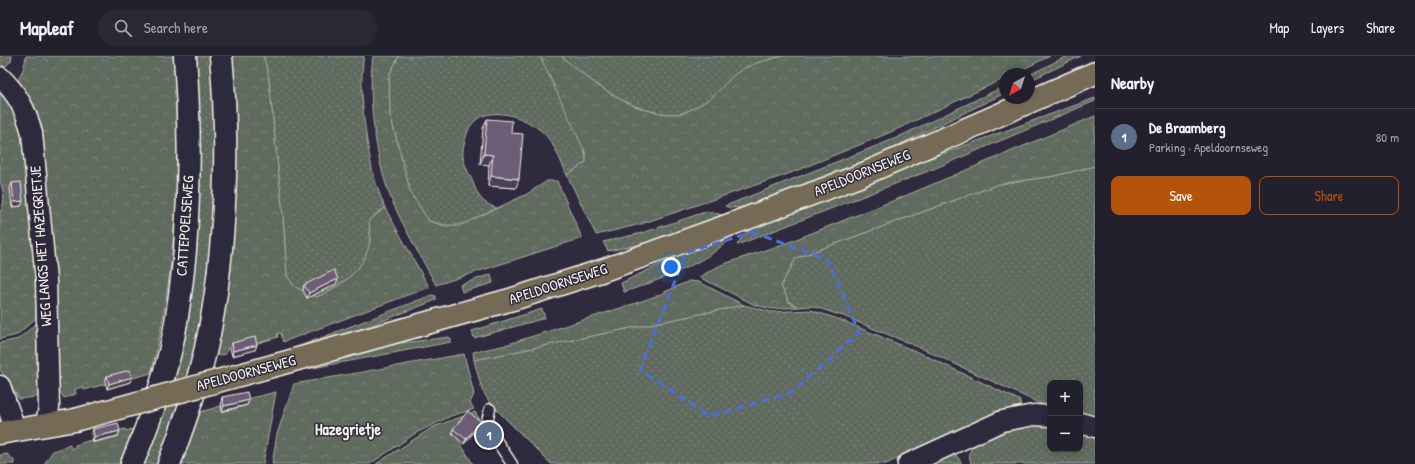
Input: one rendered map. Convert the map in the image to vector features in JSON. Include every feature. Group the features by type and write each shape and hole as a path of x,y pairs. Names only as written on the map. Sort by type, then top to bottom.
{"main road":[{"name":"APELDOORNSEWEG","path":"8,432 75,420 513,299 601,271 714,231 859,176 1095,73"}],"street":[{"name":"CATTEPOELSEWEG","path":"132,464 158,394 178,313 186,230 189,177 189,115 185,56"},
{"path":"169,464 194,392 209,333 218,278 225,144 221,56"},
{"name":"WEG LANGS HET HAZEGRIETJE","path":"0,77 19,98 27,115 32,133 46,280 49,407 46,425"},
{"path":"0,386 8,432"},
{"path":"158,394 194,392"},
{"path":"908,464 1002,421 1034,415 1047,416"},
{"path":"1083,424 1095,427"}],"lane":[{"path":"490,409 486,425 512,464"}],"highlighted area":[{"path":"752,232 828,260 859,333 790,393 710,416 640,370 659,318 686,253"}],"green space":[{"path":"0,56 12,56 11,61 5,67 0,63"},
{"path":"26,56 173,56 177,135 175,216 167,295 151,373 130,379 128,374 105,380 106,384 84,390 83,387 75,389 76,394 64,398 59,390 56,280 42,130 36,109 18,80 24,67"},
{"path":"193,56 211,56 215,126 215,196 213,231 205,301 198,341 187,382 169,382"},
{"path":"231,56 263,56 268,72 283,216 287,276 295,287 317,297 351,276 363,261 367,252 370,241 369,220 385,208 429,287 283,342 281,333 277,334 278,337 255,344 254,341 228,348 226,354 215,356"},
{"path":"263,56 364,56 362,69 362,98 365,131 373,173 385,208 372,219 369,230 369,248 362,263 351,276 317,297 295,287 287,276 283,216 268,72"},
{"path":"373,56 399,56 389,75 390,115 411,194 429,221 445,226 459,226 527,194 547,181 557,181 582,238 436,285 393,203 382,170 374,131 372,111 371,73"},
{"path":"399,56 540,56 584,146 586,162 567,175 551,143 536,127 517,117 496,114 486,115 477,119 470,126 464,143 463,155 466,168 478,195 487,204 497,208 464,224 449,225 429,221 411,194 390,115 389,75"},
{"path":"540,56 561,56 586,77 614,96 628,103 659,113 676,114 683,113 710,99 733,76 744,68 784,56 1050,56 1025,68 999,68 999,81 891,132 788,174 641,224 596,235 567,175 586,162 586,154"},
{"path":"561,56 784,56 744,68 733,76 710,99 683,113 676,114 659,113 644,109 614,96 586,77"},
{"path":"1067,56 1081,56 1035,78 1035,72"},
{"path":"999,89 999,96 864,162 747,207 730,208 725,206 894,139"},
{"path":"0,91 16,115 22,135 31,215 36,280 36,318 17,335 0,339 0,212 4,197 0,182"},
{"path":"1095,98 1095,101 931,170 737,245 742,237 752,229 852,191 928,159"},
{"path":"1095,116 1095,166 1054,176 999,184 796,258 781,286 789,302 798,307 773,309 755,305 699,277 721,265 789,242 900,198"},
{"path":"1095,166 1095,417 1083,415 1083,380 1047,380 1047,406 1045,406 923,349 843,316 812,306 798,307 789,302 781,286 796,258 999,184 1054,176"},
{"path":"708,211 722,215 643,244 608,251 603,242 642,233"},
{"path":"727,238 729,240 707,257 680,271 624,292 621,283 675,257"},
{"path":"491,274 493,283 462,292 460,285"},
{"path":"689,281 699,282 744,305 474,360 473,352 502,346 633,304 656,296"},
{"path":"432,295 436,296 436,300 367,327 297,347"},
{"path":"744,305 772,312 811,310 841,320 922,354 1019,400 1021,404 1019,407 992,414 886,464 551,464 491,404 482,390 474,360"},
{"path":"542,309 545,318 474,338 472,331"},
{"path":"37,323 38,395 36,397 19,399 0,370 0,343 18,339"},
{"path":"449,337 451,342 297,371 386,345"},
{"path":"464,354 474,394 470,403 474,409 451,416 416,433 370,464 272,464 277,434 294,384"},
{"path":"276,392 263,464 182,464 200,412 221,406 222,412 248,405 247,399"},
{"path":"185,402 161,464 141,464 162,403"},
{"path":"475,412 480,420 454,433 473,464 376,464 433,427"},
{"path":"1031,425 1047,426 1047,452 1083,452 1083,435 1095,438 1095,464 971,464 969,454 972,446 1008,430"},
{"path":"125,429 125,431 133,429 119,464 44,464 53,451 70,445 71,449 75,447 75,445 91,440 93,443 119,436 118,431"},
{"path":"7,454 14,460 14,464 0,464 0,455"},
{"path":"953,455 957,456 962,464 933,464"}],"building":[{"path":"487,119 512,121 511,133 523,134 519,179 491,176 493,155 484,154"},
{"path":"21,182 23,201 14,202 12,183"},
{"path":"334,270 338,279 309,293 304,285"},
{"path":"255,337 257,345 233,351 232,343"},
{"path":"130,370 132,377 109,384 107,376"},
{"path":"247,392 249,400 224,406 222,397"},
{"path":"468,411 481,422 466,439 453,429"},
{"path":"118,423 120,431 94,437 93,429"}],"place":[{"name":"De Braamberg","path":"489,435"}],"district":[{"name":"Hazegrietje","path":"348,429"}]}
